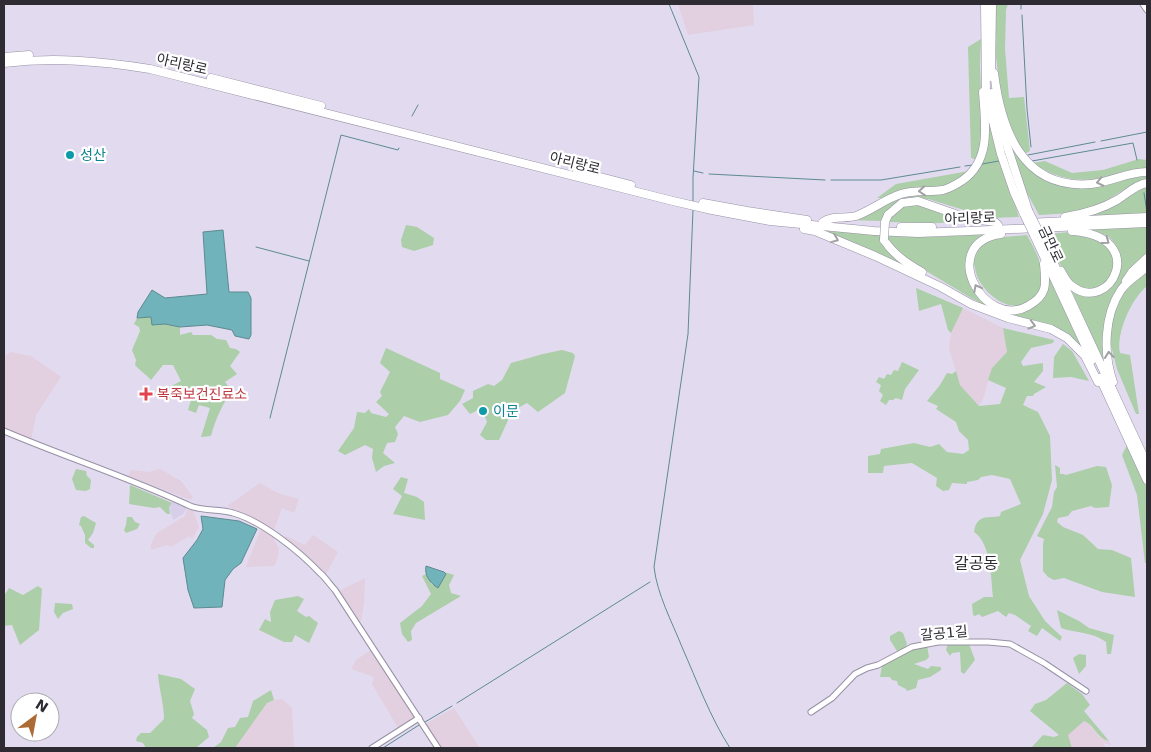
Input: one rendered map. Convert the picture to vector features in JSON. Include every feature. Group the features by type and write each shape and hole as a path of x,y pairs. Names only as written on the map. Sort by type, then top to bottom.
{"highway":[{"name":"금만로","path":"985,4 986,93 1001,154 1014,192 1054,265 1147,464"},
{"name":"금만로","path":"992,4 990,72 994,106 1026,212"},
{"name":"아리랑로","path":"4,57 62,54 105,57 151,64 673,198"},
{"name":"아리랑로","path":"4,62 62,59 110,62 150,69 673,198 791,223 918,233 1009,230 1147,217"},
{"path":"990,72 994,73 1003,119 1016,148 1033,167 1056,179 1080,184 1102,182 1128,174 1147,172"},
{"path":"823,222 827,219 848,218 858,215 902,194 950,188 967,177 975,170 986,140 983,92 986,93"},
{"path":"1054,265 1057,265 1071,286 1086,292 1103,290 1116,277 1118,269 1119,258 1113,245 1099,236 1082,231 1065,230 1060,224 1060,218 1094,212 1117,200 1135,187 1147,183"},
{"path":"998,225 995,222 958,215 918,201 902,202 888,215 884,230 884,240 890,250 912,268 973,303 1008,318 1050,330 1067,338 1085,356 1098,382 1101,381"},
{"name":"아리랑로","path":"712,207 823,222 894,227 1147,223"},
{"path":"791,223 794,227 815,231 875,256 941,287 971,304 973,303"},
{"path":"1009,230 1006,233 991,235 981,240 969,256 970,269 975,286 984,299 998,308 1012,312 1036,302 1044,292 1046,280 1044,257"},
{"name":"금만로","path":"1037,236 1044,257 1147,480"},
{"path":"1118,402 1120,400 1111,374 1107,339 1111,309 1132,272 1147,258"},
{"path":"1121,289 1147,267"}],"street":[{"path":"1143,4 1147,10"},
{"path":"4,431 38,446 150,487 190,506 224,510 252,520 291,547 319,571 335,590 438,748"},
{"name":"갈공1길","path":"811,712 832,698 855,674 878,665 912,647 938,642 1010,644 1044,663 1086,691"},
{"path":"372,748 419,718"}],"shaded area":[{"path":"678,4 753,4 754,25 688,35"},
{"path":"996,4 1008,4 1006,10 1005,49 1009,98 1024,97 1030,151 1024,154 1010,130 1001,96 994,42"},
{"path":"981,39 980,67 983,134 982,146 975,159 971,158 968,47"},
{"path":"989,121 1019,217 990,218 928,199 907,198 898,202 882,221 849,220 900,196 951,190 976,174 987,150"},
{"path":"1005,134 1028,167 1058,184 1086,188 1128,177 1147,175 1147,184 1132,185 1104,202 1074,213 1039,215 1027,193"},
{"path":"1139,159 1147,160 1147,169 1104,178 1083,180 1053,174 1033,163 1045,161 1072,173 1103,170"},
{"path":"969,171 951,184 903,189 882,198 877,198 896,184"},
{"path":"1147,186 1147,213 1085,216 1140,189"},
{"path":"918,203 974,221 939,223 888,222 900,208"},
{"path":"406,225 417,227 434,238 433,245 414,251 402,247 401,240"},
{"path":"1147,226 1147,254 1128,274 1111,303 1106,362 1104,365 1068,282 1077,294 1098,294 1111,287 1119,273 1120,258 1114,243 1109,237 1087,228"},
{"path":"223,230 229,292 248,292 251,298 251,335 249,339 235,336 232,330 207,325 180,327 165,324 152,325 151,317 137,318 138,312 152,290 165,298 207,294 203,232"},
{"path":"823,230 881,235 912,269"},
{"path":"1070,232 1093,236 1113,249 1116,261 1115,268 1105,284 1088,290 1076,285 1066,275 1048,234"},
{"path":"985,234 970,247 966,267 977,293 1005,312 1019,313 1036,305 1047,270 1083,348 1067,333 1043,323 996,311 971,298 898,254 888,240 888,236 936,237"},
{"path":"1027,235 1040,264 1042,280 1038,293 1032,301 1023,305 1001,302 990,294 979,280 973,260 981,243 1004,237"},
{"path":"1147,271 1147,286 1135,299 1130,308 1120,336 1119,345 1120,353 1130,355 1139,414 1136,414 1117,369 1109,338 1114,311 1124,291"},
{"path":"916,288 963,308 951,333 948,330 941,304 919,311"},
{"path":"963,308 1003,328 1007,352 992,368 979,406 960,385 949,349 951,333"},
{"path":"151,317 153,325 165,324 180,327 180,335 191,332 193,335 211,335 217,339 226,340 230,348 240,352 230,366 237,374 225,382 228,386 235,387 220,410 211,436 201,437 210,408 199,405 196,413 188,410 191,400 185,396 165,401 163,390 181,381 173,365 163,365 151,380 135,365 136,360 132,350 140,331 139,327 134,324 137,318"},
{"path":"1003,328 1054,340 1053,343 1031,348 1021,362 1023,366 1043,363 1043,371 1034,382 1046,387 1033,396 1027,396 1023,405 1038,412 1050,436 1052,480 1043,514 1020,560 1029,596 1045,621 1062,637 1060,641 1042,628 1037,636 1028,631 1031,626 1009,613 1006,617 998,611 982,617 979,614 973,615 972,604 984,597 993,597 987,552 980,537 974,532 975,526 980,519 1000,516 1001,512 1021,504 1010,479 992,475 967,482 967,484 952,483 949,490 943,491 936,486 937,478 912,463 884,466 883,473 868,473 868,456 880,454 881,449 914,443 930,447 939,444 947,452 963,454 969,450 968,440 959,431 956,422 936,409 938,406 927,401 947,373 952,374 956,371 960,385 979,406 1000,404 1006,388 988,380 992,368 1007,352"},
{"path":"1063,344 1072,351 1089,381 1071,377 1053,378 1054,357"},
{"path":"386,348 440,373 440,379 465,390 460,401 448,415 420,422 404,416 395,427 398,434 395,442 387,443 383,453 395,463 384,466 376,472 372,458 373,449 365,445 345,455 338,451 354,428 357,412 365,413 369,409 371,413 386,417 389,414 376,402 382,396 380,392 390,372 380,363"},
{"path":"562,350 573,353 575,356 565,393 538,412 527,403 518,408 519,413 509,418 499,440 486,440 480,435 487,422 482,408 470,414 462,404 473,398 473,391 488,384 494,386 502,380 511,363"},
{"path":"11,352 31,356 61,377 36,415 31,440 4,428 4,357"},
{"path":"902,362 919,370 905,389 902,400 896,398 889,400 886,405 880,401 883,395 879,391 881,385 876,382 879,377 884,379 887,374 891,375 894,370 898,371"},
{"path":"1127,445 1147,487 1147,563 1145,563 1137,495 1122,455"},
{"path":"1055,465 1060,468 1060,474 1066,475 1097,466 1106,467 1112,485 1109,507 1095,508 1091,506 1072,511 1068,516 1058,518 1057,522 1063,527 1083,535 1098,549 1112,550 1131,558 1135,597 1102,592 1064,578 1054,580 1043,571 1044,539 1037,536 1052,507 1054,492 1057,487"},
{"path":"76,469 86,471 87,476 91,480 90,489 86,491 76,490 72,479"},
{"path":"160,469 181,481 193,497 191,500 128,476 131,470 149,472"},
{"path":"401,477 408,479 404,493 417,497 424,502 425,520 393,514 402,496 393,489"},
{"path":"260,483 278,493 299,499 294,513 282,508 274,530 227,506"},
{"path":"130,485 172,503 169,507 170,514 167,514 160,507 154,508 129,504"},
{"path":"174,500 188,507 183,514 173,520 169,507"},
{"path":"188,507 193,510 199,527 192,539 189,536 171,547 167,545 151,550 151,544 157,533 185,516"},
{"path":"84,516 96,523 93,533 88,540 94,545 94,548 85,543 85,535 79,525 81,517"},
{"path":"201,516 239,521 257,529 241,563 233,569 225,580 222,607 194,608 188,590 183,558 203,529"},
{"path":"127,517 132,517 135,522 140,524 137,529 126,533 124,530"},
{"path":"261,529 273,537 279,549 277,561 274,566 246,567"},
{"path":"313,535 338,552 326,574 302,551 283,539 286,536 305,545"},
{"path":"426,566 446,574 438,588 428,578"},
{"path":"444,572 454,575 449,585 451,593 461,596 416,623 411,631 412,640 408,642 402,634 400,623 422,606 431,594 422,576 426,574 432,585 446,575"},
{"path":"365,578 364,602 361,622 339,591"},
{"path":"38,586 42,589 39,630 20,645 12,625 4,626 4,596 9,588 23,595"},
{"path":"298,596 304,599 297,611 306,617 309,616 318,623 309,643 295,635 292,642 284,642 259,630 265,619 271,622 270,612 275,600"},
{"path":"55,603 72,604 73,609 63,613 58,619 54,612"},
{"path":"1057,610 1089,628 1114,635 1111,654 1107,654 1106,642 1101,639 1090,634 1061,628"},
{"path":"899,631 903,633 907,644 905,648 897,651 890,640 890,636"},
{"path":"948,643 969,644 975,660 964,674 961,672 960,652 952,653 950,656 946,650"},
{"path":"927,645 929,657 914,664 928,669 931,666 941,667 941,670 930,677 918,680 916,688 907,691 890,677 880,677 882,666 913,649"},
{"path":"371,650 415,718 398,728 372,684 374,677 351,669 356,660"},
{"path":"1079,654 1086,655 1086,666 1079,674 1073,658"},
{"path":"158,674 181,679 195,689 190,701 194,714 192,718 207,730 209,737 196,748 146,748 143,743 136,741 141,733 150,733 164,719"},
{"path":"1067,683 1082,694 1090,705 1084,711 1109,741 1101,737 1091,725 1084,721 1068,735 1072,748 1031,748 1043,735 1054,737 1059,735 1030,711 1035,704 1046,700"},
{"path":"271,690 274,700 267,703 235,748 213,748 221,742 228,728 235,727 240,718 248,717 253,701"},
{"path":"282,699 292,708 294,748 235,748 267,703"},
{"path":"454,708 480,748 441,748 425,724"},
{"path":"1084,721 1088,722 1098,736 1109,741 1111,745 1103,743 1106,748 1072,748 1068,735"}],"waterway":[{"path":"669,4 699,77 693,203"},
{"path":"1021,4 1021,9"},
{"path":"1022,15 1031,147"},
{"path":"412,116 418,105"},
{"path":"1101,141 1147,132"},
{"path":"270,418 341,135 398,150 399,148"},
{"path":"1028,155 1095,142"},
{"path":"1032,161 1133,143 1137,160"},
{"path":"982,164 999,161"},
{"path":"965,166 973,165"},
{"path":"831,180 881,180 960,167"},
{"path":"694,171 703,173"},
{"path":"709,174 825,180"},
{"path":"1144,193 1147,212"},
{"path":"693,210 688,334 654,567 658,587 670,618 710,711 730,748"},
{"path":"256,247 309,261"},
{"path":"457,703 650,582"},
{"path":"425,722 452,706"},
{"path":"383,748 419,725"}],"place":[{"name":"성산","path":"70,155"},
{"name":"복죽보건진료소","path":"146,394"},
{"name":"이문","path":"483,411"}],"district":[{"name":"갈공동","path":"976,563"}]}
